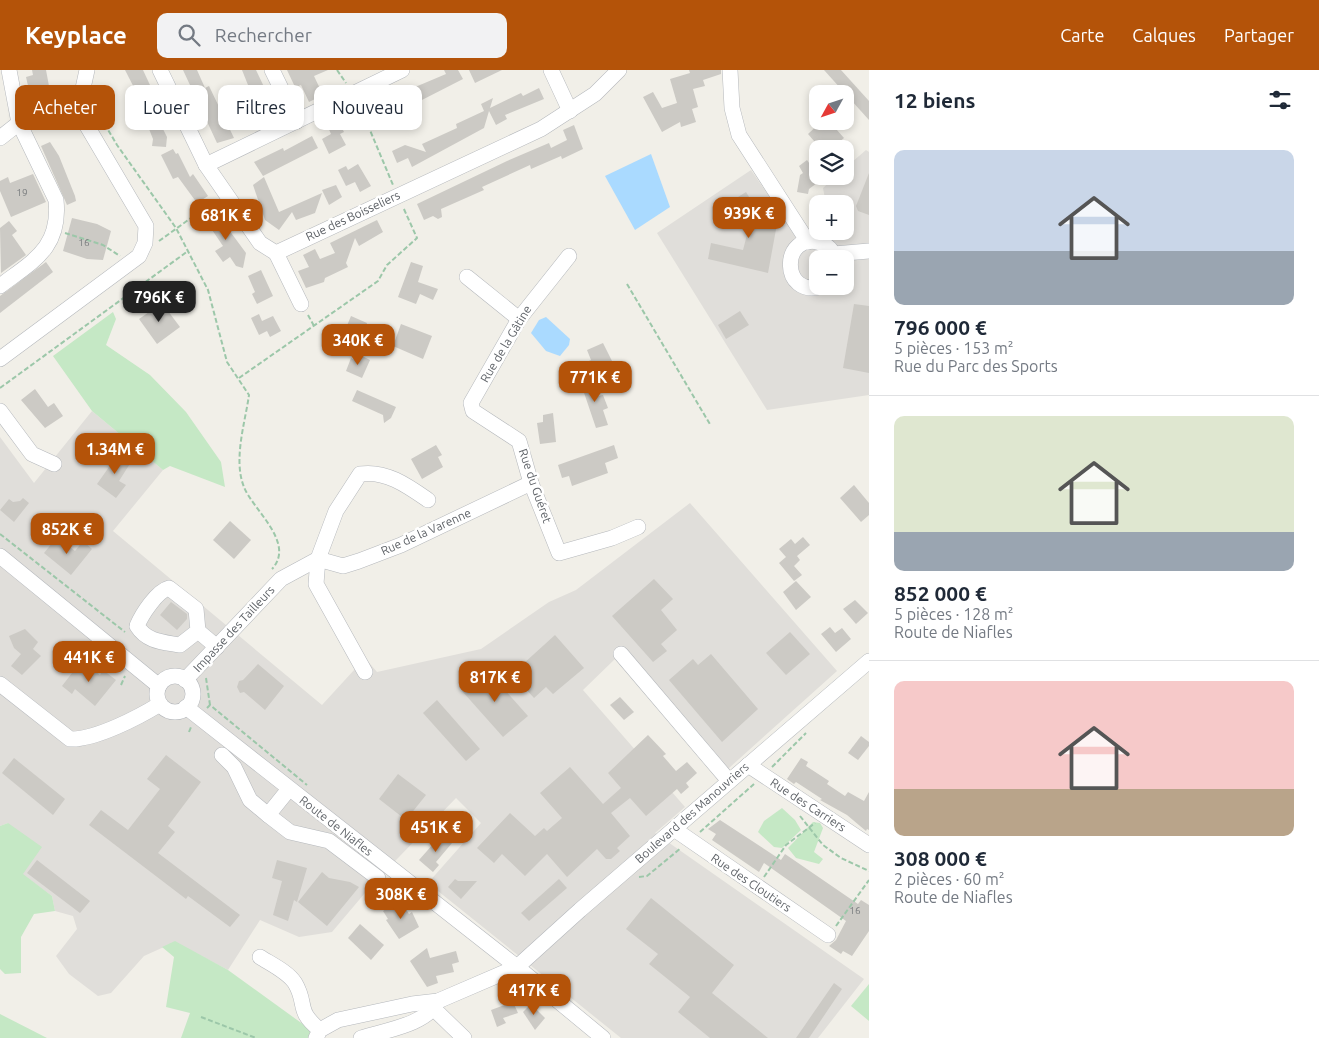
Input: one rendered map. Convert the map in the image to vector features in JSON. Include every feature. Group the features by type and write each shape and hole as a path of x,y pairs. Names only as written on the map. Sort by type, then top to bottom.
{"street":[{"path":"9,70 15,102"},
{"path":"87,70 87,85"},
{"path":"160,70 206,166 260,244 276,253 301,304"},
{"path":"272,70 279,85"},
{"path":"551,70 570,111"},
{"name":"Rue des Boisseliers","path":"276,253 541,129 595,94 619,70"},
{"path":"730,70 732,108 738,136 808,242"},
{"path":"371,85 397,71"},
{"path":"0,138 15,126"},
{"path":"0,286 43,254 54,229 57,214 56,200 22,130"},
{"path":"0,359 127,266 139,256 145,242 146,226 90,130"},
{"path":"206,166 279,130"},
{"path":"809,287 800,284 790,272 791,256 800,245 808,242 823,244 829,250"},
{"path":"854,253 869,251"},
{"name":"Rue de la Gâtine","path":"473,412 471,403 519,319 569,256"},
{"path":"467,277 519,319"},
{"path":"0,411 32,454 54,464"},
{"name":"Rue du Guéret","path":"473,412 519,440 531,483 559,553 612,538 638,527"},
{"path":"366,672 316,584 318,558 336,511 360,474 381,474 392,478 428,500"},
{"name":"Rue de la Varenne","path":"318,558 343,566 358,561 401,545 531,483"},
{"path":"0,556 159,686"},
{"name":"Impasse des Tailleurs","path":"185,680 217,647 276,571 318,558"},
{"path":"198,631 217,647"},
{"path":"622,654 729,781"},
{"name":"Boulevard des Manouvriers","path":"436,1005 517,967 869,661"},
{"path":"170,677 185,680 192,693 186,707 181,710 170,711 160,704 157,695 159,686 170,677"},
{"path":"0,684 70,739 88,736 142,715 160,704"},
{"name":"Route de Niafles","path":"186,707 289,790 517,967 603,1038"},
{"path":"222,755 234,767 250,800 268,815 290,832 330,840 378,878"},
{"name":"Rue des Carriers","path":"748,765 869,845"},
{"path":"268,815 289,790"},
{"name":"Rue des Cloutiers","path":"674,830 828,935"},
{"path":"260,957 295,983 304,1014 318,1034 338,1020 352,1016 436,1005"},
{"path":"361,1038 425,1016 436,1005"},
{"path":"436,1005 464,1038"}],"path":[{"path":"337,70 348,85"},
{"path":"106,130 176,228 208,290 226,362 239,378 249,395 240,465 244,488 279,540 276,571"},
{"path":"239,378 378,282 387,264 417,238 370,130"},
{"path":"139,256 226,194"},
{"path":"54,229 115,250 127,266"},
{"path":"0,388 188,251"},
{"path":"627,284 711,426"},
{"path":"0,534 130,636"},
{"path":"204,674 208,685 210,705"},
{"path":"694,837 764,776 811,728"},
{"path":"797,813 809,829 834,853 869,872"},
{"path":"758,888 777,856 786,845 825,816"},
{"path":"828,935 869,880"},
{"path":"201,1017 256,1038"}],"shaded area":[{"path":"866,150 869,152 869,395 767,410 657,233 751,170 797,237 809,234 809,240 854,240 854,195 824,195 823,188 826,185 854,185 854,160"},
{"path":"92,411 163,470 113,531 322,705 365,658 377,672 481,649 549,602 576,590 690,503 837,671 719,777 615,659 583,690 685,807 655,833 864,979 818,1038 621,1038 428,883 481,823 456,798 370,887 332,932 299,937 260,920 228,970 175,942 144,956 111,993 98,996 69,974 56,956 77,929 73,916 55,911 52,896 22,874 8,823 0,826 0,437 34,483"}],"green space":[{"path":"113,312 116,319 106,345 150,375 186,412 221,462 225,487 170,466 163,470 92,411 53,356"},
{"path":"782,808 795,820 801,830 782,848 774,847 758,832 764,821"},
{"path":"813,822 820,823 823,828 814,852 823,859 819,864 796,858 788,848"},
{"path":"8,823 42,847 23,874 52,896 55,911 34,914 21,937 21,973 5,974 0,969 0,826"},
{"path":"175,941 228,970 311,1030 308,1038 181,1038 190,1013 166,1007 174,957 162,947"},
{"path":"869,984 869,1021 851,1006"},
{"path":"0,1014 47,1038 0,1038"}],"water":[{"path":"651,154 670,207 635,230 605,176"},
{"path":"546,317 570,339 569,345 560,356 546,351 531,333 539,320"}],"building":[{"path":"32,70 46,70 49,85 28,85 26,77 33,75"},
{"path":"125,70 143,70 150,85 133,85"},
{"path":"183,70 197,70 204,85 190,85"},
{"path":"242,70 256,70 263,85 248,85"},
{"path":"287,70 328,70 314,76 318,85 314,85 314,100 309,102 304,91 304,85 294,85"},
{"path":"444,70 458,70 463,79 422,100 422,85 420,85 446,74"},
{"path":"469,70 502,70 475,83"},
{"path":"689,70 721,70 721,74 703,80 705,86 693,89 698,107 692,109 696,122 681,127 680,122 662,132 643,97 653,92 662,108 677,103 670,79 690,73"},
{"path":"824,70 841,70 869,101 869,120 854,103 854,85 838,85"},
{"path":"209,86 218,105 218,130 230,130 234,138 217,143 208,124"},
{"path":"539,88 544,99 505,115 507,119 496,125 489,111 484,128 412,167 408,158 397,163 392,151 405,145 426,152 422,144 457,128 456,124 484,111 481,104 493,98 490,108 521,93 523,96"},
{"path":"574,125 583,149 562,159 561,156 531,169 530,165 482,187 484,190 441,209 442,217 438,219 433,216 424,220 417,204 549,143 551,148 567,140 563,130"},
{"path":"149,130 164,130 167,137 166,147 152,146 153,139"},
{"path":"329,130 343,130 344,132 340,134 346,145 329,154 322,139 331,134"},
{"path":"812,130 837,130 844,138 842,140 813,140 808,134"},
{"path":"312,136 318,148 263,176 254,162 283,148 284,151"},
{"path":"50,142 59,156 75,196 76,201 67,205 41,146"},
{"path":"173,149 176,154 178,153 190,177 193,174 208,196 197,203 178,177 173,179 161,155"},
{"path":"807,160 809,163 809,185 814,185 809,189 808,194 797,192 800,175 803,173 799,166"},
{"path":"358,164 371,186 360,192 355,182 346,186 338,170 346,166 348,170"},
{"path":"869,173 869,215 858,211 856,206"},
{"path":"33,174 46,202 11,217 0,191 0,181 8,177 10,183"},
{"path":"264,177 279,212 322,193 315,213 296,220 292,212 279,230 265,220 253,185"},
{"path":"336,185 342,197 329,205 322,190"},
{"path":"746,192 761,216 769,211 777,224 768,273 708,259 711,243 743,250 748,231 730,202"},
{"path":"215,211 246,253 243,268 236,266 230,257 223,262 215,251 223,246 204,218"},
{"path":"72,218 97,224 111,231 103,260 87,259 63,251"},
{"path":"377,220 383,232 359,246 355,238 346,263 348,267 325,278 324,282 306,288 298,271 309,267 303,255 315,249 320,259 335,253 330,243"},
{"path":"9,221 17,231 12,235 26,255 1,273 0,228"},
{"path":"46,262 53,272 0,313 0,296"},
{"path":"411,262 423,266 418,282 438,289 433,300 420,294 416,304 398,297"},
{"path":"261,270 273,296 257,304 252,294 255,292 248,276"},
{"path":"162,303 180,327 157,344 139,319"},
{"path":"854,304 869,306 869,373 843,368"},
{"path":"740,311 749,325 726,339 718,325"},
{"path":"259,314 262,321 273,316 281,331 270,337 267,331 259,335 251,318"},
{"path":"351,316 367,323 365,331 375,335 370,347 360,343 362,337 349,332 350,330 346,328"},
{"path":"401,324 432,336 423,359 393,346"},
{"path":"603,343 612,361 583,375 578,366 591,360 587,350"},
{"path":"360,355 370,360 362,378 346,371 351,358 357,361"},
{"path":"591,377 598,396 603,395 608,408 603,410 608,425 596,428 580,381"},
{"path":"35,389 48,407 54,403 63,416 45,428 21,400"},
{"path":"357,390 396,407 391,418 384,423 383,415 352,401"},
{"path":"553,413 556,442 540,444 537,423 543,422 543,415"},
{"path":"436,445 442,455 438,457 443,467 422,479 411,459"},
{"path":"614,445 618,458 605,463 608,473 572,486 569,476 562,478 558,465"},
{"path":"116,451 131,462 119,481 126,485 116,498 97,484 114,460 111,458"},
{"path":"854,485 869,503 869,515 861,522 840,498"},
{"path":"23,498 29,503 14,522 0,510 9,499 13,502 20,501"},
{"path":"230,521 251,540 234,559 213,540"},
{"path":"57,537 75,551 83,541 92,549 71,575 44,553"},
{"path":"803,537 810,545 797,556 800,560 794,566 802,575 794,581 779,563 786,557 779,549 791,539 795,544"},
{"path":"654,579 673,599 661,610 677,630 661,644 667,651 653,662 612,616"},
{"path":"796,581 811,597 796,610 783,592"},
{"path":"855,600 868,613 856,624 843,609"},
{"path":"171,602 187,614 187,619 177,630 160,615"},
{"path":"830,627 835,633 842,628 851,639 836,652 821,634"},
{"path":"25,629 38,642 33,649 41,656 22,675 11,666 21,654 14,648 9,636"},
{"path":"790,632 810,654 786,675 766,653"},
{"path":"555,635 584,668 553,694 546,687 534,698 512,674"},
{"path":"711,654 758,709 722,742 669,680 693,659 698,665"},
{"path":"82,660 100,675 103,670 116,680 95,706 75,689 72,694 62,686"},
{"path":"258,664 284,686 265,710 244,692 240,693 237,687 239,681 243,680"},
{"path":"487,670 528,716 503,737 462,691"},
{"path":"620,697 634,712 624,720 610,705"},
{"path":"437,700 480,749 466,761 423,713"},
{"path":"648,735 666,754 663,756 676,771 687,762 697,773 686,783 689,787 681,794 677,789 646,816 630,798 611,813 630,836 617,848 620,851 611,859 606,859 597,849 567,877 547,854 525,876 502,854 494,863 477,848 510,813 535,836 544,828 547,831 562,818 540,793 570,767 603,804 621,788 608,773"},
{"path":"861,736 869,742 869,746 858,760 848,753"},
{"path":"166,755 201,782 168,826 175,832 158,853 240,915 230,927 188,896 186,899 89,825 101,810 128,830 160,789 147,779"},
{"path":"14,758 65,799 53,815 2,773"},
{"path":"801,758 808,762 806,766 829,781 827,784 845,796 848,792 864,801 869,792 869,830 867,829 866,831 847,815 820,800 822,799 796,782 794,784 787,779"},
{"path":"398,774 426,795 406,820 379,799"},
{"path":"720,820 781,860 785,854 858,904 861,900 869,905 869,931 852,956 843,951 841,954 829,946 836,940 846,921 764,863 759,872 712,840 716,834 708,829"},
{"path":"442,834 452,843 436,862 439,865 433,872 419,860"},
{"path":"37,860 90,901 80,913 27,873"},
{"path":"277,860 307,868 297,902 294,900 288,921 273,915 282,881 272,878"},
{"path":"322,872 329,878 350,882 359,887 327,926 298,902"},
{"path":"455,879 458,881 477,881 461,899 448,887"},
{"path":"559,879 567,888 529,921 521,913"},
{"path":"651,898 734,965 712,993 768,1038 710,1038 678,1012 690,997 649,964 658,954 626,929"},
{"path":"400,900 409,914 412,912 419,927 399,939 386,920 388,919 383,911"},
{"path":"360,924 384,945 371,960 348,938"},
{"path":"427,948 430,958 456,951 459,962 452,964 454,972 436,976 438,983 427,987 410,961"},
{"path":"834,983 842,989 809,1038 796,1038"},
{"path":"513,1002 518,1013 503,1018 506,1023 497,1027 491,1010"},
{"path":"531,1004 545,1018 535,1030 523,1012"}]}
